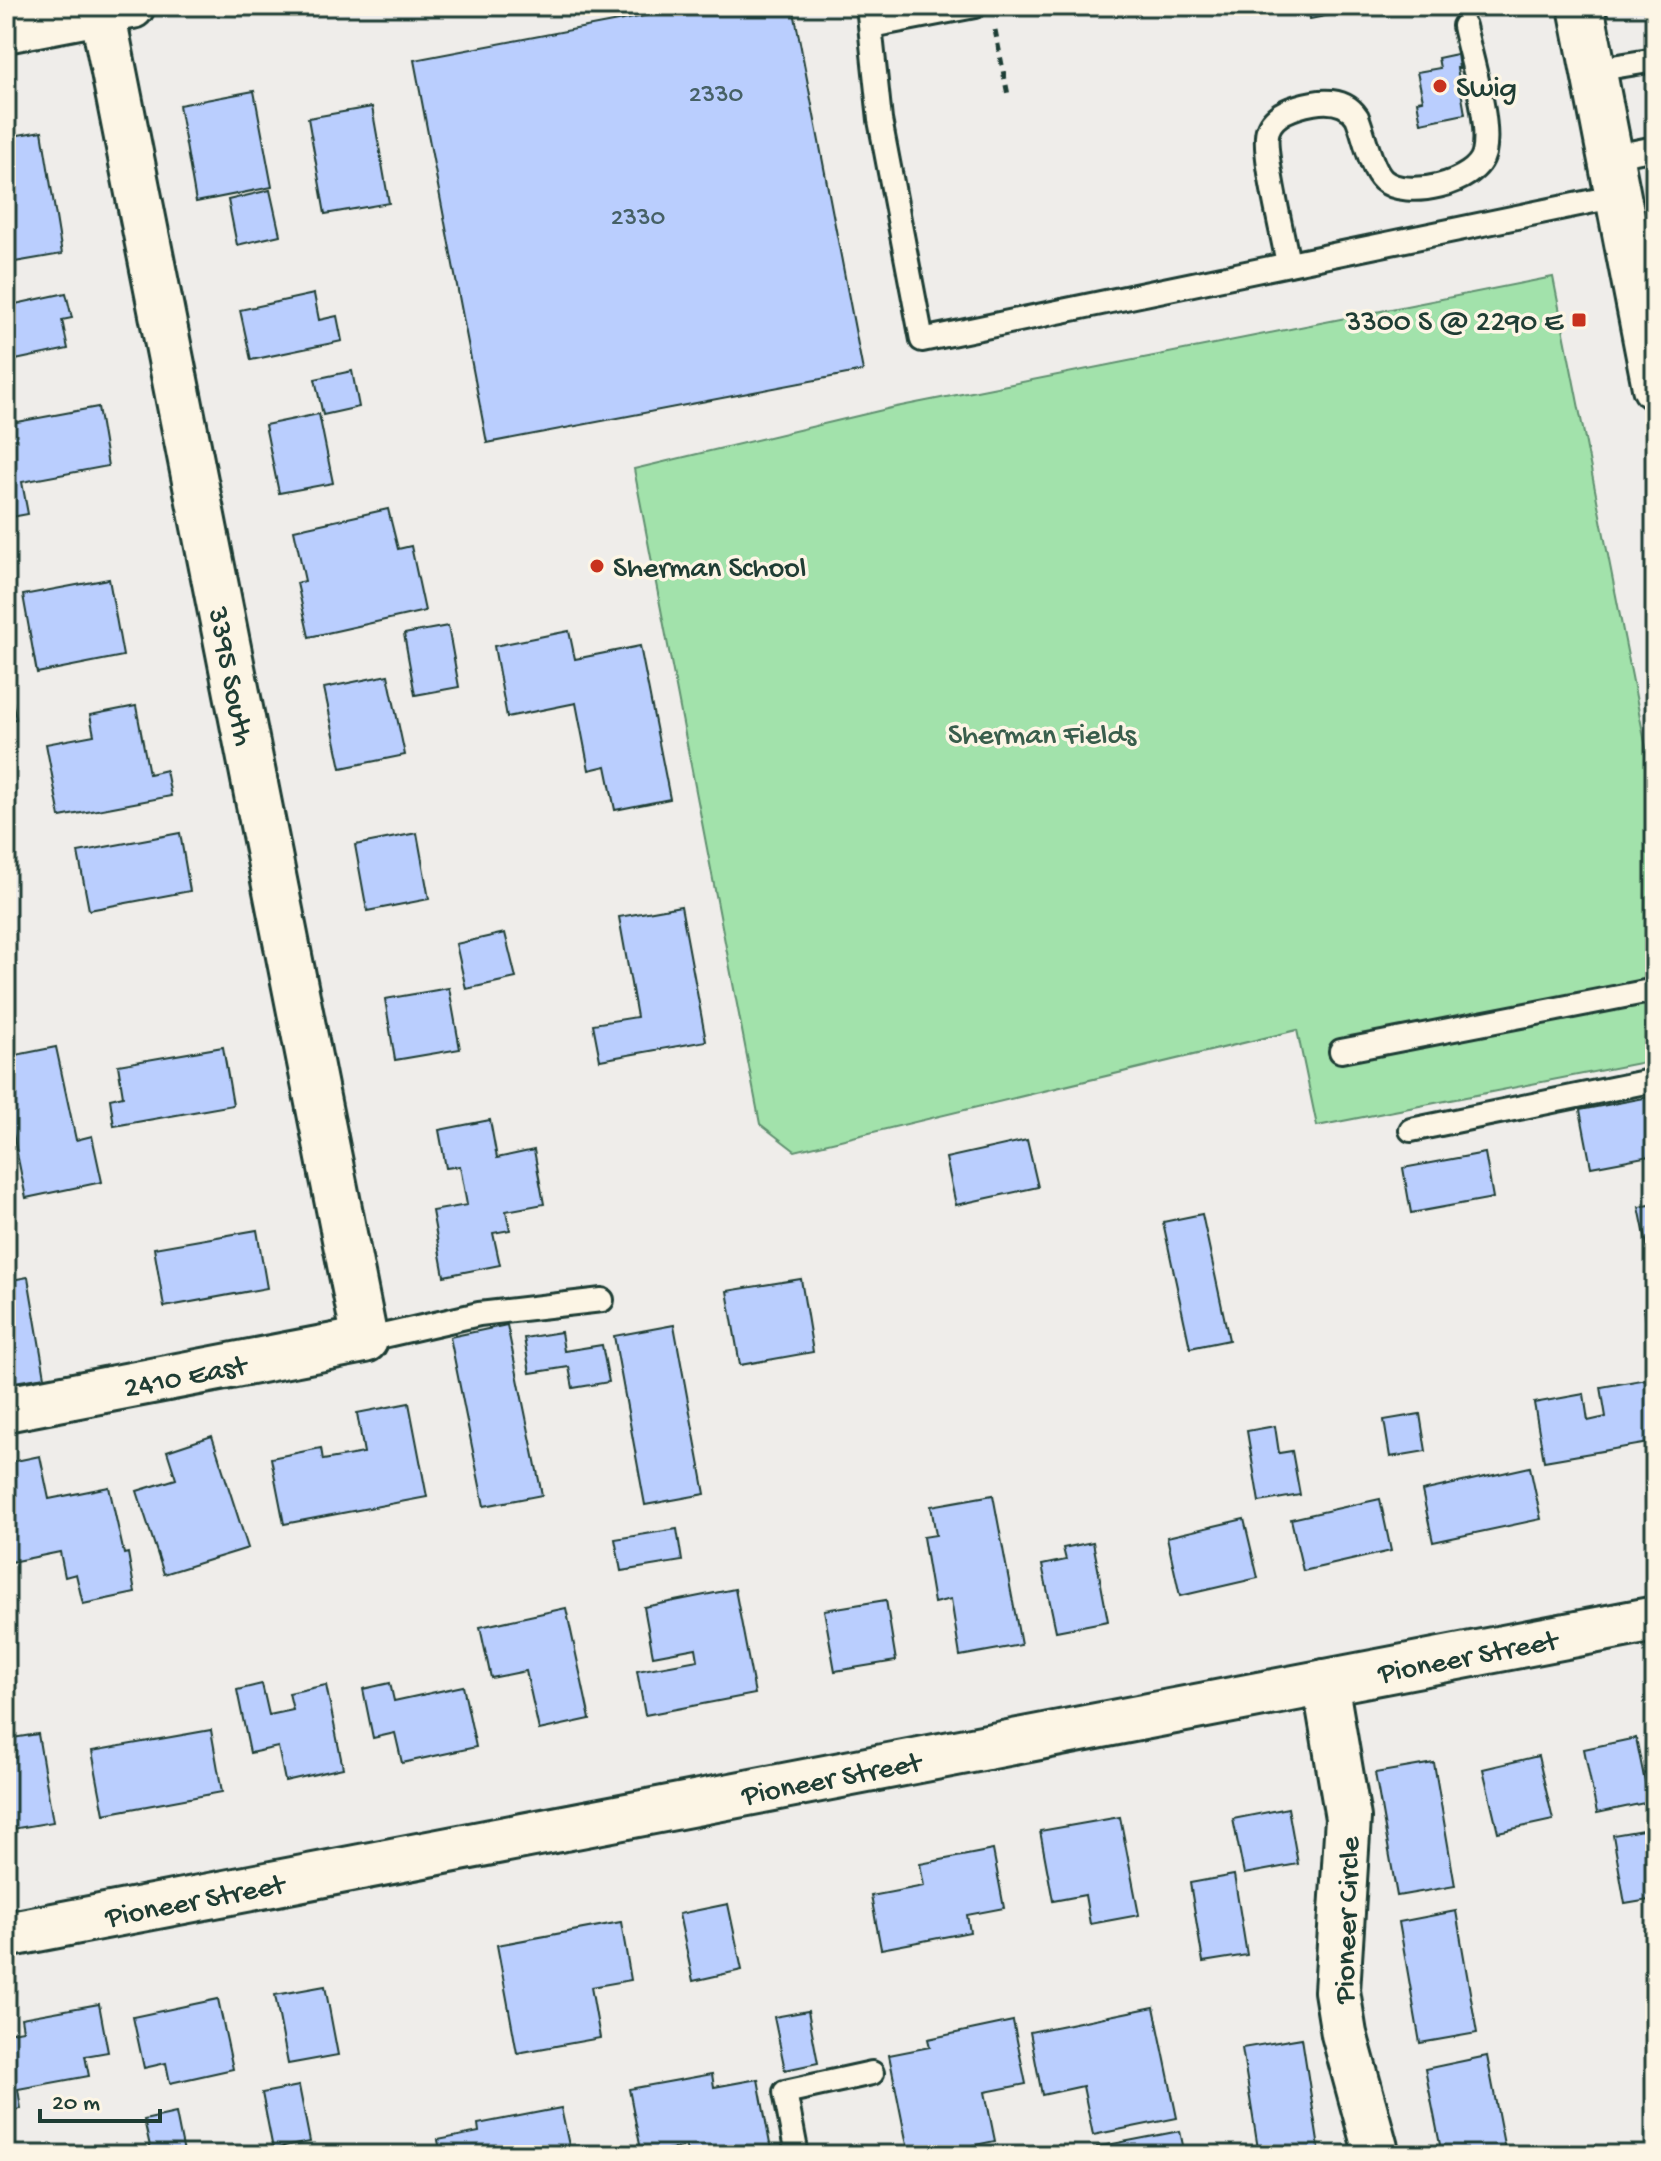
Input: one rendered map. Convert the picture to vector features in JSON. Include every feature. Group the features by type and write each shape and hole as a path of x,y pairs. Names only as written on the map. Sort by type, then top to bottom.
{"street":[{"path":"1581,6 1614,176 1642,245 1655,387"},
{"path":"6,30 117,9"},
{"name":"3395 South","path":"117,9 365,1340"},
{"name":"2410 East","path":"6,1409 365,1340"},
{"name":"Pioneer Street","path":"6,1935 1655,1619"},
{"name":"Pioneer Circle","path":"1325,1682 1348,1818 1337,1991 1344,2034 1377,2155"}],"lane":[{"path":"975,6 870,16 880,120 922,340 1288,264 1614,176 1655,148"},
{"path":"1288,264 1266,142 1272,122 1279,115 1297,107 1320,102 1339,103 1357,117 1377,172 1383,180 1404,189 1416,189 1468,176 1481,162 1485,129 1464,26"},
{"path":"1594,70 1655,60"},
{"path":"1341,1051 1655,990"},
{"path":"1411,1130 1655,1080"},
{"path":"365,1340 479,1314 602,1300"},
{"path":"797,2155 785,2092 872,2073"}],"path":[{"path":"994,21 1008,95"}],"green space":[{"name":"Sherman Fields","path":"1553,277 1655,793 1655,1060 1317,1126 1297,1030 795,1151 760,1124 634,469 891,408"}],"building":[{"path":"696,6 793,6 863,371 487,443 414,60"},
{"path":"1308,6 1369,6 1370,7 1310,19"},
{"name":"Swig","path":"1457,54 1465,114 1421,123 1417,101 1423,100 1417,72 1440,68 1438,58"},
{"path":"254,91 272,187 196,202 179,105"},
{"path":"372,107 389,203 325,214 308,118"},
{"path":"42,131 62,254 9,263 6,242 6,137"},
{"path":"270,190 280,235 237,245 228,200"},
{"path":"66,293 72,318 62,320 68,349 6,362 6,306"},
{"path":"314,294 319,320 337,316 342,341 251,360 240,310"},
{"path":"352,371 359,407 323,415 315,379"},
{"path":"98,407 108,466 22,482 28,514 6,518 6,424"},
{"path":"319,414 333,483 279,493 265,425"},
{"path":"388,509 398,549 411,546 425,611 309,637 297,583 305,581 294,530"},
{"path":"109,579 123,656 37,673 23,595"},
{"path":"448,626 459,687 415,695 404,634"},
{"path":"569,631 575,659 640,646 670,799 615,810 606,766 589,770 576,703 507,717 494,646"},
{"path":"6,673 16,719 6,721"},
{"path":"388,675 405,755 341,768 324,688"},
{"path":"136,706 149,774 166,770 171,796 60,817 46,744 94,735 90,715"},
{"path":"180,833 190,891 89,910 78,852"},
{"path":"417,833 429,899 367,911 355,845"},
{"path":"681,906 706,1041 600,1060 593,1024 637,1017 619,917"},
{"path":"505,933 516,978 466,989 456,944"},
{"path":"449,988 460,1049 395,1060 385,999"},
{"path":"56,1047 76,1140 92,1136 102,1182 26,1198 6,1099 6,1057"},
{"path":"223,1047 233,1105 114,1126 110,1099 123,1096 118,1065"},
{"path":"1655,1096 1655,1155 1591,1167 1580,1110"},
{"path":"490,1120 497,1158 534,1150 544,1204 506,1211 510,1230 493,1233 500,1265 444,1276 432,1211 467,1205 460,1166 446,1168 439,1130"},
{"path":"1027,1140 1038,1187 956,1205 946,1158"},
{"path":"1485,1153 1493,1198 1411,1213 1403,1168"},
{"path":"1655,1204 1655,1264 1651,1265 1639,1207"},
{"path":"1202,1214 1229,1340 1190,1348 1163,1222"},
{"path":"257,1230 267,1288 164,1307 154,1248"},
{"path":"28,1277 45,1377 8,1383 6,1281"},
{"path":"801,1279 813,1352 740,1365 727,1291"},
{"path":"1655,1306 1655,1357 1652,1357 1644,1308"},
{"path":"507,1325 542,1495 484,1506 450,1337"},
{"path":"674,1325 705,1494 645,1505 614,1336"},
{"path":"561,1332 564,1351 602,1345 609,1382 573,1388 569,1367 530,1373 524,1338"},
{"path":"1653,1378 1655,1442 1544,1461 1534,1403 1584,1394 1588,1421 1606,1417 1601,1387"},
{"path":"409,1403 427,1497 284,1524 271,1458 321,1448 323,1460 364,1453 357,1413"},
{"path":"1420,1414 1426,1451 1390,1457 1384,1420"},
{"path":"1275,1426 1279,1453 1292,1451 1300,1495 1259,1502 1247,1431"},
{"path":"212,1436 248,1548 164,1574 137,1491 176,1479 167,1451"},
{"path":"40,1456 49,1499 109,1487 124,1554 128,1553 135,1593 83,1604 76,1574 65,1577 60,1552 6,1563 6,1463"},
{"path":"1530,1467 1541,1519 1433,1542 1422,1491"},
{"path":"993,1495 1021,1645 960,1656 951,1599 934,1603 923,1537 936,1535 931,1506"},
{"path":"1380,1499 1391,1551 1303,1571 1291,1519"},
{"path":"1244,1519 1258,1578 1180,1596 1167,1537"},
{"path":"677,1529 682,1561 621,1571 615,1539"},
{"path":"1093,1542 1108,1621 1056,1631 1042,1565 1066,1560 1063,1548"},
{"path":"735,1589 755,1694 645,1715 637,1671 698,1660 696,1648 653,1656 644,1607"},
{"path":"886,1600 896,1661 835,1671 824,1610"},
{"path":"566,1608 590,1719 539,1730 526,1671 491,1678 480,1627"},
{"path":"390,1683 394,1701 463,1686 476,1747 402,1763 395,1733 373,1738 363,1689"},
{"path":"262,1684 269,1715 293,1710 289,1693 326,1685 343,1768 285,1781 278,1747 250,1753 237,1690"},
{"path":"211,1730 222,1792 104,1814 92,1751"},
{"path":"38,1734 53,1822 6,1830 6,1739"},
{"path":"1636,1738 1649,1802 1597,1813 1584,1749"},
{"path":"1538,1756 1553,1820 1498,1832 1483,1769"},
{"path":"1434,1763 1455,1886 1397,1896 1375,1773"},
{"path":"1288,1808 1298,1864 1244,1874 1233,1819"},
{"path":"1120,1817 1139,1915 1090,1924 1085,1895 1053,1901 1040,1831"},
{"path":"1655,1828 1655,1899 1625,1904 1613,1835"},
{"path":"993,1850 1004,1908 967,1915 970,1932 881,1949 871,1896 924,1886 920,1864"},
{"path":"1234,1875 1247,1955 1203,1962 1190,1883"},
{"path":"728,1904 742,1970 693,1981 679,1914"},
{"path":"1456,1911 1477,2033 1420,2043 1399,1922"},
{"path":"621,1922 631,1980 591,1987 600,2038 517,2053 497,1945"},
{"path":"325,1986 338,2055 288,2064 275,1995"},
{"path":"218,1999 233,2069 170,2083 166,2063 144,2068 133,2017"},
{"path":"99,2004 108,2052 85,2056 89,2076 18,2089 21,2109 6,2112 6,2033 23,2030 21,2018"},
{"path":"1154,2007 1177,2118 1093,2135 1083,2086 1042,2095 1030,2032"},
{"path":"808,2011 818,2063 785,2070 774,2017"},
{"path":"1013,2021 1026,2084 985,2092 995,2141 927,2155 909,2155 889,2055 930,2047 928,2039"},
{"path":"1302,2038 1320,2155 1259,2155 1242,2048"},
{"path":"1487,2056 1506,2155 1442,2155 1425,2069"},
{"path":"712,2074 714,2087 758,2079 772,2155 687,2155 686,2146 642,2155 629,2089"},
{"path":"299,2086 310,2142 273,2149 262,2093"},
{"path":"561,2108 571,2155 441,2155 438,2140 479,2132 478,2124"},
{"path":"176,2113 184,2153 152,2155 144,2120"},
{"path":"1180,2131 1185,2155 1099,2155 1097,2147"}],"place":[{"name":"Swig","path":"1440,86"},
{"name":"3300 S @ 2290 E","path":"1579,320"},
{"name":"Sherman School","path":"597,566"}]}
